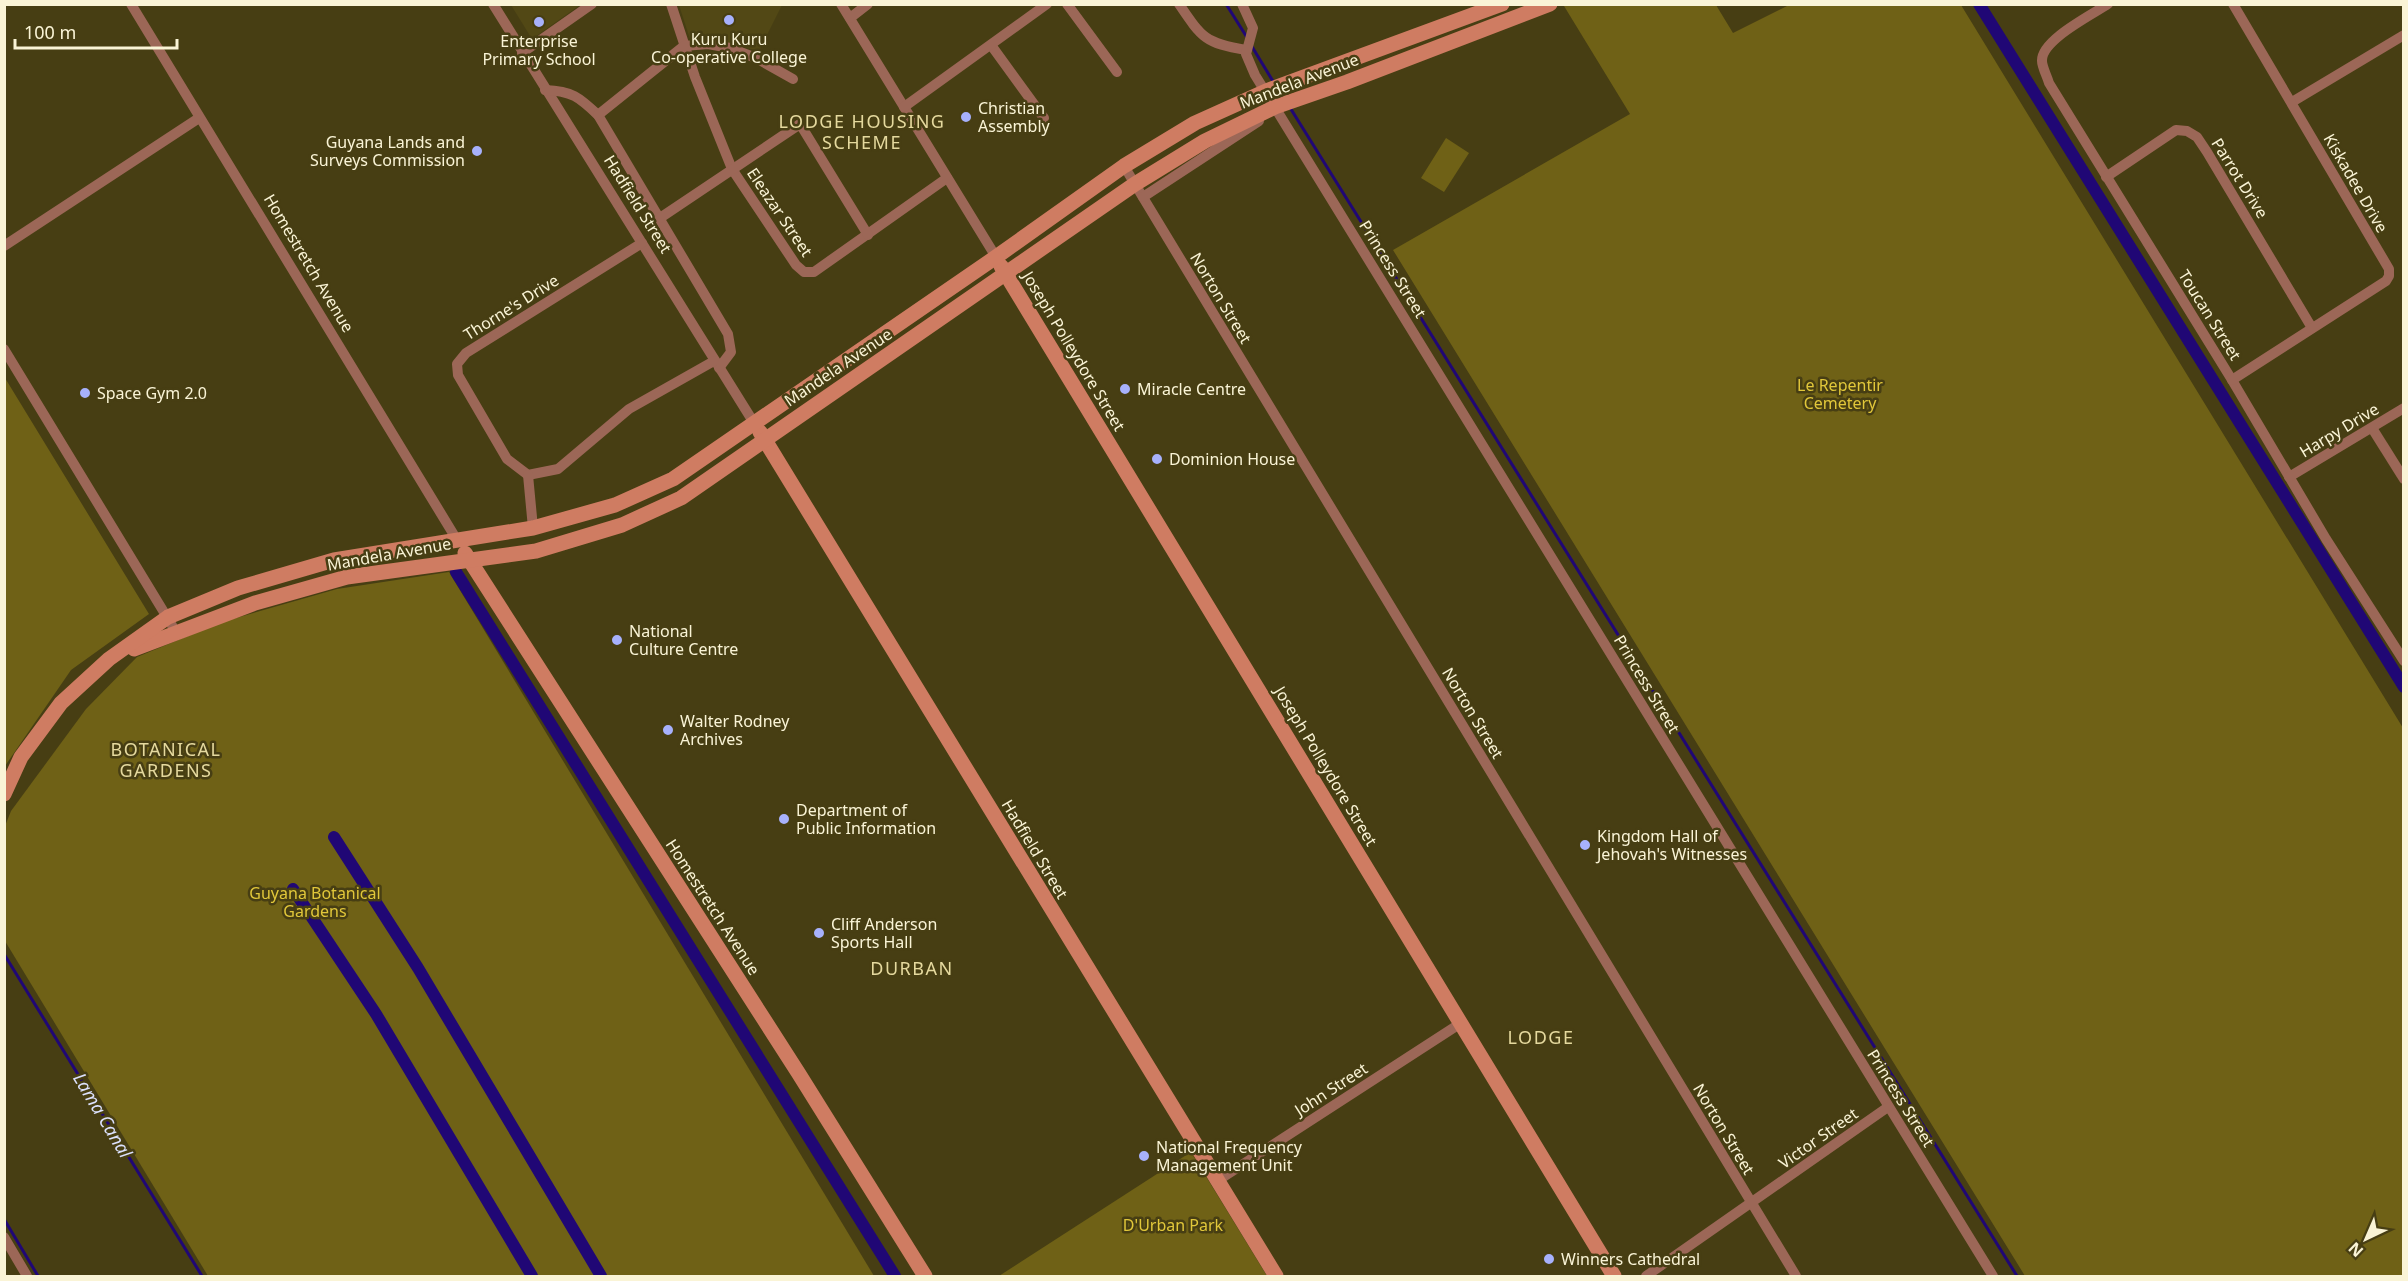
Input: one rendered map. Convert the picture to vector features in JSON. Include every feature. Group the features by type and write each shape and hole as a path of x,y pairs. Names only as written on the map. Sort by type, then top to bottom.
{"main road":[{"name":"Mandela Avenue","path":"4,794 21,757 61,703 109,659 168,617 238,588 334,560 533,528 615,505 673,479 996,257 1124,165 1195,123 1274,89 1502,4"},
{"name":"Mandela Avenue","path":"109,659 255,603 347,578 536,551 622,525 681,498 1006,274 1139,191 1205,141 1281,105 1550,4"},
{"name":"Joseph Polleydore Street","path":"996,257 1614,1276"},
{"name":"Hadfield Street","path":"754,423 1276,1276"},
{"name":"Homestretch Avenue","path":"457,540 799,1074 925,1276"}],"street":[{"name":"Homestretch Avenue","path":"131,4 457,540"},
{"name":"Hadfield Street","path":"493,4 754,423"},
{"path":"522,53 592,4"},
{"name":"Eleazar Street","path":"671,4 684,46 732,169 796,265 804,272 814,272 947,178"},
{"path":"841,4 996,257"},
{"path":"850,18 868,4"},
{"path":"904,107 1047,4"},
{"path":"1067,4 1117,72"},
{"path":"1179,4 1194,27 1206,39 1223,46 1247,48 1253,28 1242,4"},
{"name":"Toucan Street","path":"2108,4 2055,38 2045,48 2042,60 2049,83 2232,380 2326,539 2403,661"},
{"name":"Kiskadee Drive","path":"2232,380 2386,281 2389,276 2389,269 2234,4"},
{"path":"2292,102 2403,35"},
{"path":"598,115 684,46 708,44 730,48 756,58 793,79"},
{"path":"991,45 1044,118"},
{"name":"Princess Street","path":"1247,48 1248,61 1274,89 1281,105 1992,1276"},
{"path":"533,528 528,475 558,469 629,409 717,364 731,352 728,334 598,115 578,97 568,92 545,90"},
{"path":"4,246 200,118"},
{"path":"660,218 800,124 868,235"},
{"name":"Parrot Drive","path":"2106,177 2176,130 2187,131 2197,137 2225,180 2312,328"},
{"name":"Norton Street","path":"1124,165 1796,1276"},
{"name":"Thorne's Drive","path":"528,475 507,459 458,375 457,364 466,353 642,243"},
{"path":"4,349 176,632"},
{"name":"Harpy Drive","path":"2289,477 2403,408"},
{"path":"2372,428 2403,478"},
{"name":"John Street","path":"1217,1181 1461,1023"},
{"name":"Victor Street","path":"1646,1276 1888,1107"},
{"path":"4,1237 27,1276"}],"shaded area":[{"name":"Enterprise Primary School","path":"511,5 580,5 532,39"},
{"name":"Kuru Kuru Co-operative College","path":"679,5 782,5 759,51 703,36 690,39"}],"green space":[{"name":"Le Repentir Cemetery","path":"1569,4 1716,5 1733,33 1789,5 1961,5 2403,728 2403,1276 2025,1276 1393,250 1630,114 1564,6"},
{"path":"1446,138 1469,153 1444,192 1421,178"},
{"path":"5,378 149,614 71,670 5,766"},
{"name":"Guyana Botanical Gardens","path":"449,572 874,1276 208,1276 5,941 5,826 11,811 86,709 137,657 222,622 337,589"},
{"name":"D'Urban Park","path":"1191,1152 1267,1276 999,1276"}],"waterway":[{"path":"1226,4 1248,39"},
{"path":"1979,4 2404,687"},
{"path":"1251,45 1274,83"},
{"path":"1289,106 2017,1276"},
{"path":"456,572 895,1276"},
{"path":"334,837 418,968 601,1276"},
{"path":"293,889 376,1014 532,1276"},
{"name":"Lama Canal","path":"4,954 202,1276"},
{"path":"4,1219 38,1276"}],"place":[{"name":"Kuru Kuru Co-operative College","path":"729,20"},
{"name":"Enterprise Primary School","path":"539,22"},
{"name":"Christian Assembly","path":"966,117"},
{"name":"Guyana Lands and Surveys Commission","path":"477,151"},
{"name":"Miracle Centre","path":"1125,389"},
{"name":"Space Gym 2.0","path":"85,393"},
{"name":"Dominion House","path":"1157,459"},
{"name":"National Culture Centre","path":"617,640"},
{"name":"Walter Rodney Archives","path":"668,730"},
{"name":"Department of Public Information","path":"784,819"},
{"name":"Kingdom Hall of Jehovah's Witnesses","path":"1585,845"},
{"name":"Cliff Anderson Sports Hall","path":"819,933"},
{"name":"National Frequency Management Unit","path":"1144,1156"},
{"name":"Winners Cathedral","path":"1549,1259"}],"district":[{"name":"LODGE HOUSING SCHEME","path":"862,131"},
{"name":"BOTANICAL GARDENS","path":"166,759"},
{"name":"DURBAN","path":"912,968"},
{"name":"LODGE","path":"1541,1037"}]}
